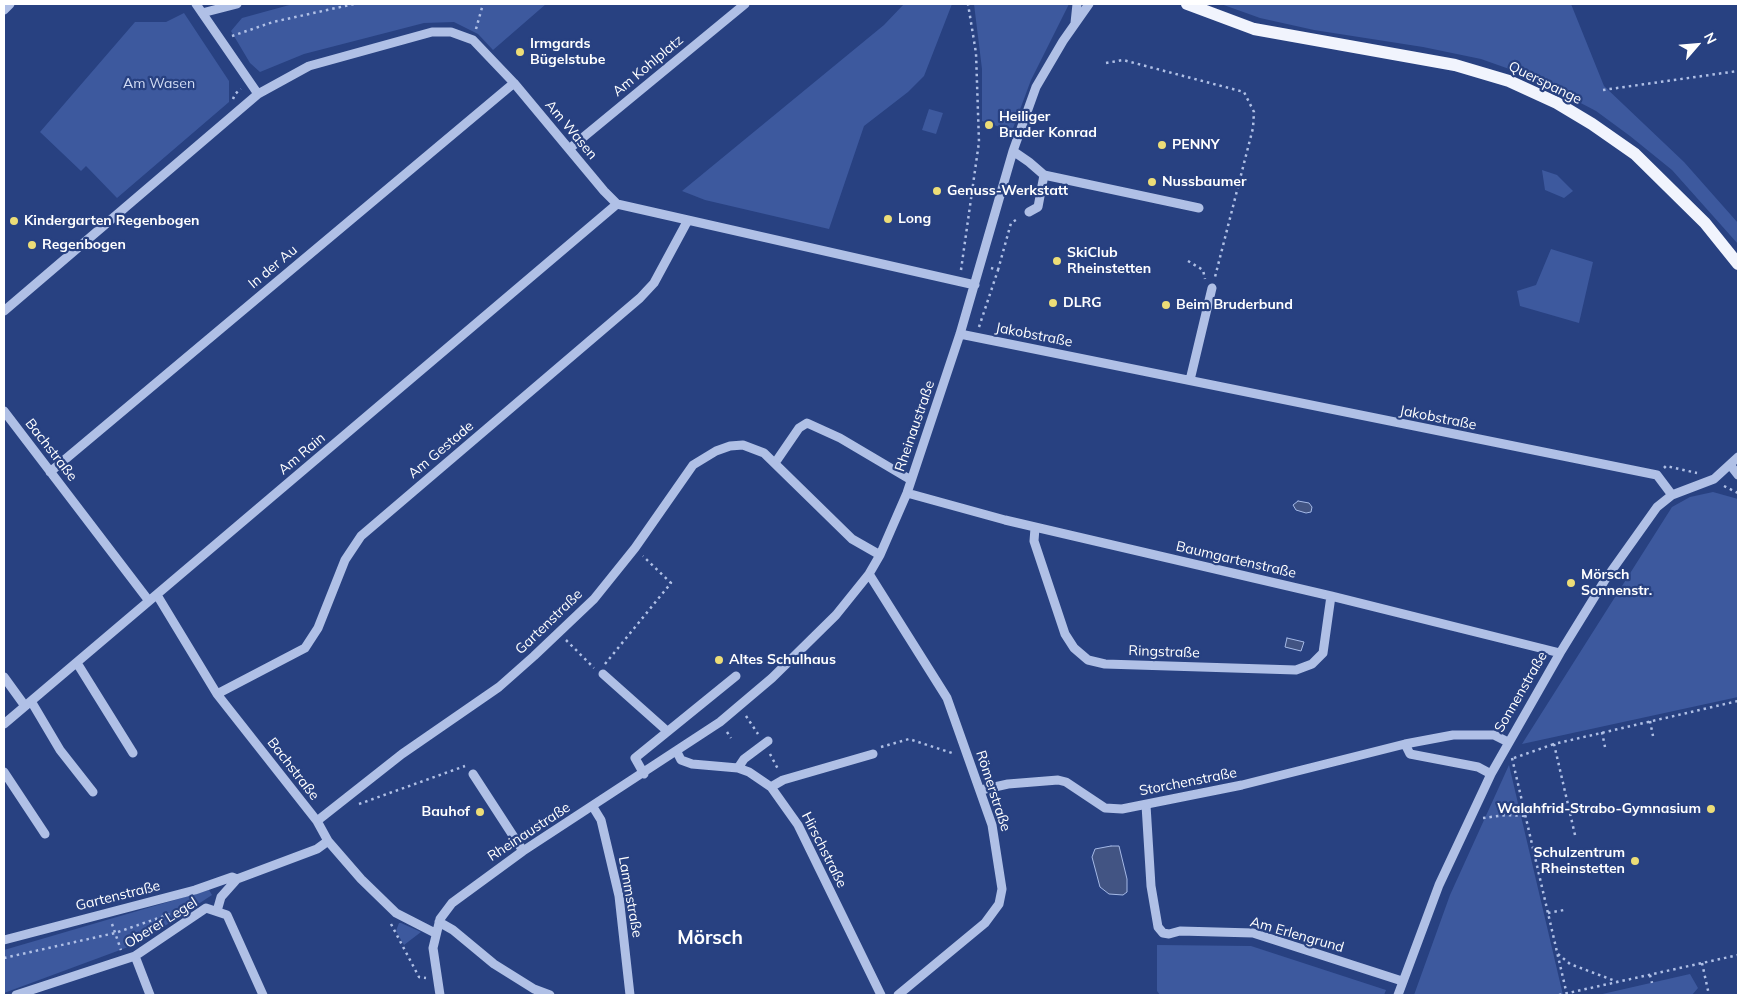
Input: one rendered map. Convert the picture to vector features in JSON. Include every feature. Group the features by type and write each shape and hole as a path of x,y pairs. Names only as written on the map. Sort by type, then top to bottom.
{"main road":[{"name":"Querspange","path":"1187,4 1254,29 1454,65 1509,81 1557,103 1634,154 1705,223 1738,264"}],"street":[{"path":"4,10 10,4"},
{"path":"196,4 258,94"},
{"path":"202,13 237,4"},
{"name":"Am Kohlplatz","path":"569,149 745,4"},
{"path":"1074,25 1077,4"},
{"name":"Rheinaustraße","path":"440,995 433,948 439,922 452,903 464,892 523,851 644,774 720,722 772,678 836,615 869,574 880,555 912,480 960,334 1013,152 1036,87 1074,25 1090,4"},
{"name":"Am Wasen","path":"4,311 258,94 309,66 432,32 451,32 473,40 514,83 617,204"},
{"name":"In der Au","path":"50,472 514,83"},
{"path":"1013,152 1029,162 1044,175 1199,208"},
{"path":"1029,212 1038,207 1044,175"},
{"path":"617,204 975,285"},
{"name":"Am Rain","path":"4,724 617,204"},
{"name":"Am Gestade","path":"217,694 305,648 318,628 345,560 361,536 640,298 654,283 688,220"},
{"path":"1190,380 1212,288"},
{"name":"Jakobstraße","path":"960,334 1657,475"},
{"name":"Bachstraße","path":"4,411 149,601"},
{"path":"775,463 799,428 807,423 840,438 912,480"},
{"name":"Gartenstraße","path":"317,821 345,801 402,754 499,686 558,632 594,598 635,548 681,480 702,458 730,446 743,445 764,452 852,539 880,555"},
{"name":"Sonnenstraße","path":"1398,995 1439,885 1491,774 1560,653 1617,564 1657,507 1672,494 1714,479 1731,466 1738,457"},
{"path":"1731,466 1738,476"},
{"path":"1657,475 1672,494"},
{"name":"Baumgartenstraße","path":"907,493 1035,528 1331,596 1560,653"},
{"name":"Ringstraße","path":"1035,528 1034,541 1065,634 1074,648 1088,660 1106,664 1296,670 1312,664 1323,653 1331,596"},
{"name":"Römerstraße","path":"869,574 935,676 947,698 992,825 1000,866 1002,889 999,904 985,923 898,995"},
{"name":"Bachstraße","path":"158,595 217,694 317,821 328,841 360,879 396,913 435,933"},
{"path":"77,663 133,753"},
{"path":"600,672 667,731"},
{"path":"644,774 634,758 736,676"},
{"path":"4,677 28,703 92,792"},
{"name":"Storchenstraße","path":"981,790 1008,784 1058,780 1072,785 1105,808 1122,809 1242,786 1405,744 1453,735 1494,735 1508,742"},
{"path":"738,768 744,759 766,743"},
{"path":"1405,744 1410,754 1478,767 1491,774"},
{"name":"Hirschstraße","path":"677,752 682,760 692,764 738,768 749,772 770,787 798,825 881,995"},
{"path":"770,787 783,780 873,754"},
{"path":"4,772 45,834"},
{"path":"470,772 523,851"},
{"name":"Am Erlengrund","path":"1146,805 1151,886 1158,926 1163,933 1169,934 1180,931 1253,933 1402,981"},
{"name":"Lammstraße","path":"593,807 601,820 618,896 630,995"},
{"name":"Oberer Legel","path":"23,994 135,956 206,908 217,912 221,898 237,879 317,849 328,841"},
{"name":"Gartenstraße","path":"4,940 195,890 232,877 237,879"},
{"path":"217,912 227,915 263,995"},
{"path":"439,922 494,964 534,989 550,995"},
{"path":"135,956 150,995"}],"path":[{"path":"221,40 273,22 354,4"},
{"path":"473,40 483,4"},
{"path":"964,262 979,142 976,53 968,4"},
{"path":"1106,63 1123,60 1244,92 1254,112 1253,128 1212,288"},
{"path":"1603,90 1738,71"},
{"path":"998,270 1011,223 1029,212"},
{"path":"1188,261 1203,270 1205,279 1212,288"},
{"path":"1657,475 1666,466 1714,479 1727,489 1738,493"},
{"path":"558,632 600,672 605,661 671,583 635,548"},
{"path":"1513,759 1554,744 1738,701"},
{"path":"744,713 766,743 783,780"},
{"path":"1650,721 1653,736"},
{"path":"1602,732 1605,747"},
{"path":"873,754 876,749 909,740 960,755 967,752"},
{"path":"1554,744 1575,835"},
{"path":"1503,753 1513,759 1567,994"},
{"path":"345,801 352,806 464,766 470,772"},
{"path":"1470,820 1506,815 1526,816"},
{"path":"1535,856 1550,853"},
{"path":"385,903 391,924 419,977 437,978"},
{"path":"1548,913 1564,910"},
{"path":"4,958 115,933 179,911 191,918"},
{"path":"108,912 125,960"},
{"path":"1557,953 1570,964 1619,982"},
{"path":"1559,995 1738,955"},
{"path":"1702,963 1710,995"},
{"path":"1650,975 1652,983"}],"green space":[{"path":"293,4 546,4 493,50 478,34 454,22 424,23 304,54 260,72 250,63 231,31 242,18"},
{"path":"904,4 952,4 924,76 908,92 864,126 829,229 705,200 682,191 884,25"},
{"path":"974,4 1069,4 1031,80 1012,131 982,121 982,69"},
{"path":"1221,4 1571,4 1604,86 1684,162 1738,223 1738,244 1672,170 1630,136 1596,111 1529,76 1481,59 1423,47 1314,30 1260,18"},
{"name":"Am Wasen","path":"184,13 229,81 229,102 117,198 86,166 81,171 40,132 135,22 166,22"},
{"path":"929,109 943,113 936,134 922,130"},
{"path":"1542,170 1557,175 1573,191 1564,198 1545,190"},
{"path":"1551,249 1593,262 1579,323 1520,306 1517,291 1536,285"},
{"path":"1713,492 1738,499 1738,697 1522,744 1672,507 1690,497"},
{"path":"1509,765 1563,995 1414,995 1450,895"},
{"path":"209,890 212,895 139,943 4,993 4,950"},
{"path":"399,923 421,932 404,945 396,931"},
{"path":"1157,945 1251,946 1386,990 1384,995 1160,995 1157,991"},
{"path":"1690,974 1698,988 1692,995 1598,995"}],"shaded area":[{"path":"1298,501 1309,503 1312,507 1311,512 1306,513 1296,510 1293,505"},
{"path":"1287,638 1304,642 1301,651 1285,647"},
{"path":"1119,846 1127,879 1127,892 1123,895 1109,894 1100,887 1092,857 1095,849"}],"place":[{"name":"Irmgards BügeIstube","path":"520,52"},
{"name":"Heiliger Bruder Konrad","path":"989,125"},
{"name":"PENNY","path":"1162,145"},
{"name":"Nussbaumer","path":"1152,182"},
{"name":"Genuss-Werkstatt","path":"937,191"},
{"name":"Long","path":"888,219"},
{"name":"Kindergarten Regenbogen","path":"14,221"},
{"name":"Regenbogen","path":"32,245"},
{"name":"SkiClub Rheinstetten","path":"1057,261"},
{"name":"DLRG","path":"1053,303"},
{"name":"Beim Bruderbund","path":"1166,305"},
{"name":"Mörsch Sonnenstr.","path":"1571,583"},
{"name":"Altes Schulhaus","path":"719,660"},
{"name":"Walahfrid-Strabo-Gymnasium","path":"1711,809"},
{"name":"Bauhof","path":"480,812"},
{"name":"Schulzentrum Rheinstetten","path":"1635,861"}],"district":[{"name":"Mörsch","path":"710,938"}]}
